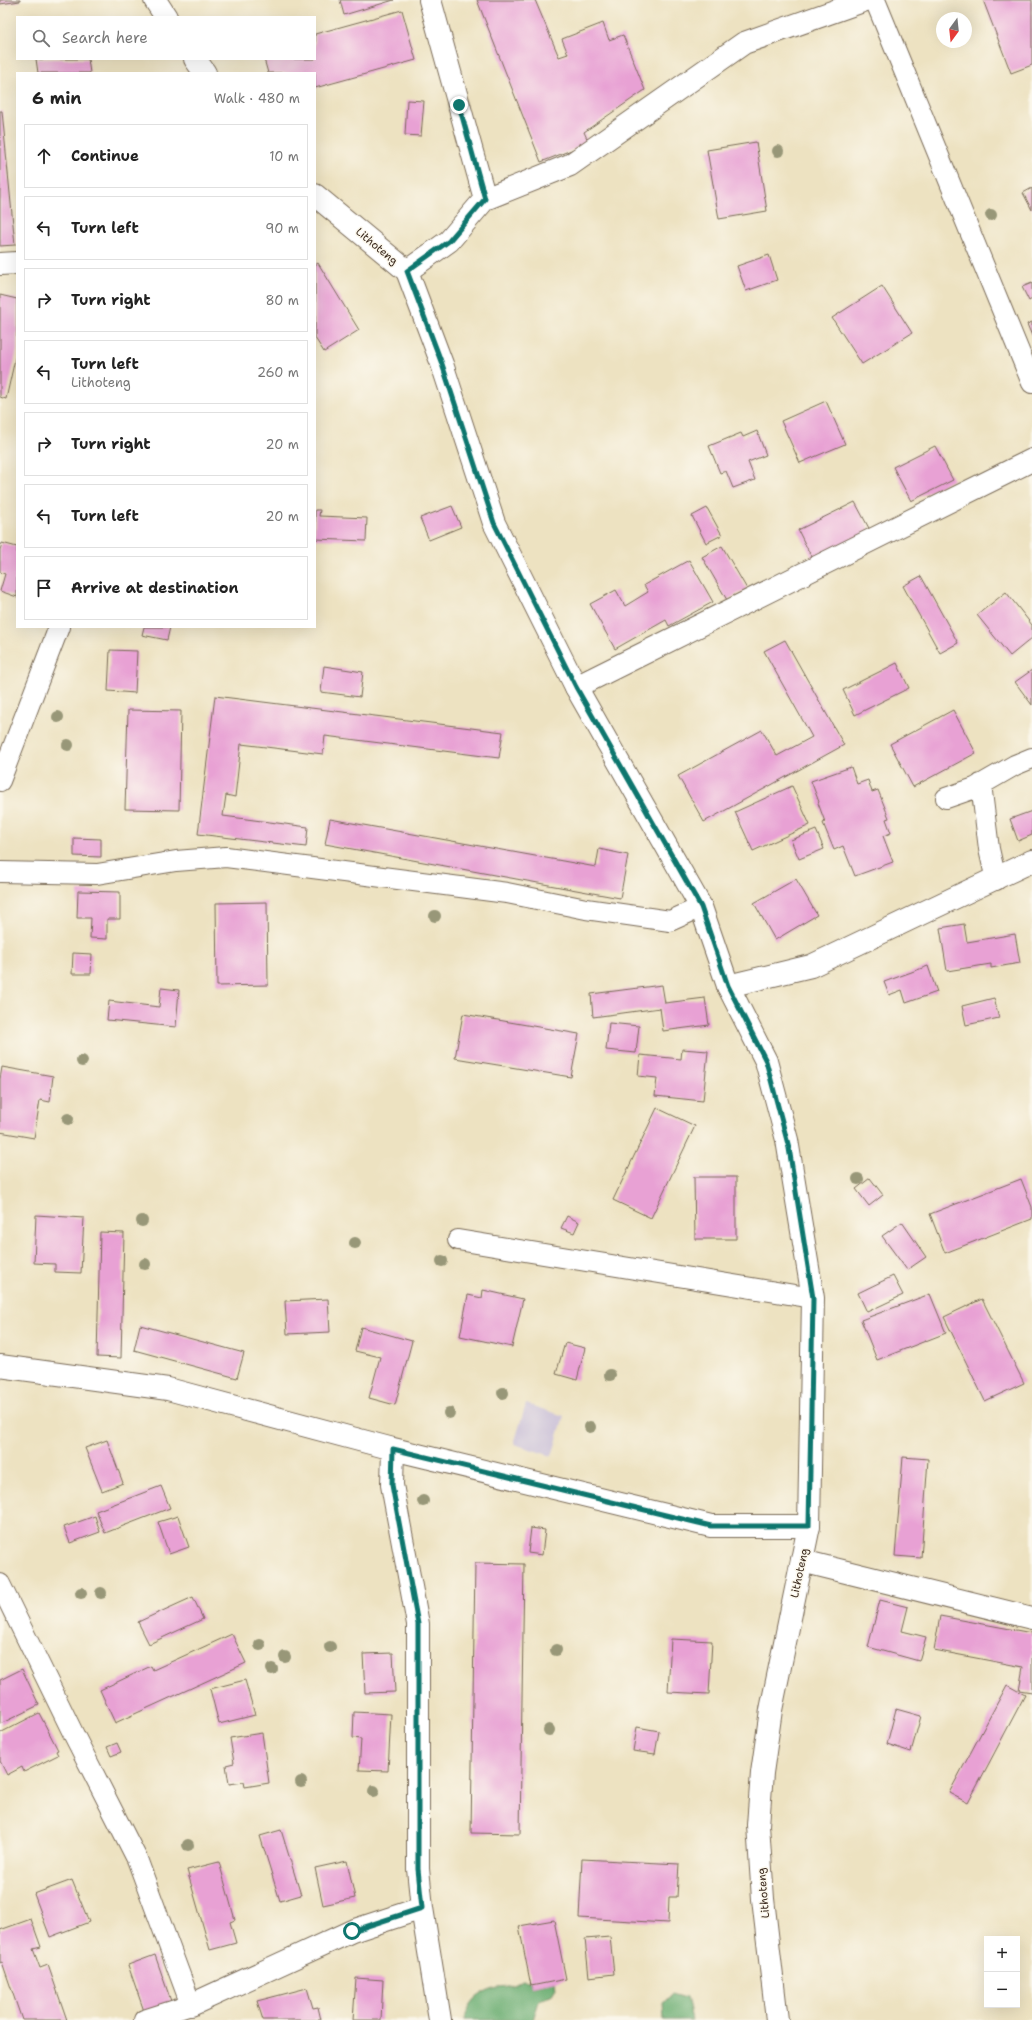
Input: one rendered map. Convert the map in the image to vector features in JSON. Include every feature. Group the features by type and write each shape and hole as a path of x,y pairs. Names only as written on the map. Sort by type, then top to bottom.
{"street":[{"path":"155,0 165,16"},
{"path":"430,0 485,199"},
{"path":"407,271 449,241 485,199 570,165 744,43 866,0"},
{"path":"197,60 204,72"},
{"name":"Lithoteng","path":"316,196 407,271 442,364 494,523 576,687 701,907 728,986 766,1061 789,1148 813,1298 809,1526 771,1710 762,1773 758,1825 763,1899 777,2020"},
{"path":"0,264 16,263"},
{"path":"576,687 1032,460"},
{"path":"728,986 811,966 996,880 1032,861"},
{"path":"0,1366 168,1389 393,1449 711,1526 809,1526"},
{"path":"393,1449 392,1485 418,1624 418,1869 422,1908 440,2020"},
{"path":"802,1561 1032,1618"},
{"path":"191,2005 352,1931 422,1908"}],"lane":[{"path":"875,0 1032,384"},
{"path":"0,781 59,628"},
{"path":"946,798 981,784 1015,765 1032,758"},
{"path":"981,784 989,849 996,880"},
{"path":"0,872 97,874 176,861 226,857 507,892 586,909 670,921 701,907"},
{"path":"458,1240 813,1298"},
{"path":"0,1584 75,1737 138,1859 191,2005 144,2020"}],"shaded area":[{"path":"526,1404 564,1416 552,1456 514,1444"}],"green space":[{"path":"522,1980 530,1981 531,1986 554,1981 556,1988 551,1996 539,2000 533,2020 464,2020 471,2002 480,1994 498,1987 513,1985"},
{"path":"672,1994 686,1998 691,2020 664,2020 663,2003"}],"building":[{"path":"0,0 20,0 20,1 0,4"},
{"path":"340,0 394,0 344,15"},
{"path":"477,0 535,0 559,57 568,54 562,39 603,23 609,40 623,35 645,90 584,132 589,143 541,162"},
{"path":"983,0 1032,0 1032,65 1011,73"},
{"path":"402,10 416,60 316,88 316,72 268,72 264,60 316,60 316,34"},
{"path":"36,60 88,60 90,72 38,72"},
{"path":"407,100 424,101 421,136 405,135"},
{"path":"0,111 2,111 15,245 0,246"},
{"path":"756,142 767,211 719,219 707,150"},
{"path":"1032,188 1032,210 1023,193"},
{"path":"769,255 777,280 746,291 737,266"},
{"path":"318,263 359,330 324,352 316,340 316,264"},
{"path":"1032,283 1032,299 1029,301 1022,287"},
{"path":"882,286 912,333 862,364 832,318"},
{"path":"0,295 16,299 16,354 6,399 0,397"},
{"path":"1032,322 1032,336 1027,324"},
{"path":"826,401 845,444 800,463 781,421"},
{"path":"757,431 766,455 748,462 755,480 733,488 726,471 720,473 709,446 741,433 743,437"},
{"path":"935,446 953,480 911,501 893,467"},
{"path":"855,502 871,532 813,560 798,530"},
{"path":"452,506 461,527 429,540 420,518"},
{"path":"707,508 722,535 706,543 692,516"},
{"path":"316,510 320,510 319,516 367,518 366,541 316,539"},
{"path":"2,543 16,547 16,597 0,591 5,574 0,572 0,550"},
{"path":"722,546 747,589 727,600 702,557"},
{"path":"689,560 713,602 669,626 666,620 615,649 590,604 616,590 625,606 648,592 644,585"},
{"path":"921,576 958,643 940,653 903,586"},
{"path":"1006,592 1032,625 1032,638 1010,656 977,615"},
{"path":"144,628 170,628 167,640 142,635"},
{"path":"785,640 844,745 704,822 678,776 762,730 777,756 812,737 764,651"},
{"path":"110,650 137,651 135,693 108,691"},
{"path":"897,663 909,688 855,715 843,690"},
{"path":"324,666 363,672 360,697 321,692"},
{"path":"1032,670 1032,705 1015,682"},
{"path":"215,696 503,732 499,758 325,736 323,754 241,744 235,797 226,795 223,816 308,827 306,847 198,834"},
{"path":"128,710 181,711 179,810 125,809"},
{"path":"953,710 976,753 913,787 890,744"},
{"path":"851,767 857,784 868,780 872,792 878,790 889,818 886,819 891,833 883,836 893,862 855,876 843,846 834,850 823,823 825,822 811,781"},
{"path":"792,786 810,825 753,851 735,812"},
{"path":"1032,811 1032,835 1018,841 1010,819"},
{"path":"330,819 596,867 599,849 628,855 620,898 325,844"},
{"path":"816,830 824,849 799,859 791,840"},
{"path":"74,838 101,839 101,857 74,856"},
{"path":"796,879 817,915 775,940 754,903"},
{"path":"78,891 120,892 120,919 107,919 107,939 90,938 91,918 77,918"},
{"path":"267,902 268,985 217,986 216,903"},
{"path":"964,924 967,942 1015,934 1020,963 991,968 991,964 947,971 940,928"},
{"path":"73,953 92,954 91,974 72,974"},
{"path":"928,966 937,992 906,1003 902,990 889,995 884,982"},
{"path":"662,985 665,1003 705,998 709,1025 663,1031 660,1008 593,1017 591,994"},
{"path":"161,988 179,990 176,1027 107,1020 109,1001 159,1007"},
{"path":"994,998 999,1018 966,1025 962,1006"},
{"path":"463,1014 579,1034 571,1077 455,1058"},
{"path":"609,1023 639,1026 636,1053 606,1050"},
{"path":"682,1049 708,1051 703,1101 655,1096 657,1078 638,1076 640,1055 681,1059"},
{"path":"2,1067 53,1076 50,1102 40,1100 34,1138 0,1132 0,1079"},
{"path":"657,1108 695,1126 651,1218 613,1200"},
{"path":"694,1177 736,1177 736,1239 695,1239"},
{"path":"870,1178 883,1195 869,1206 856,1189"},
{"path":"1021,1179 1032,1207 1032,1219 945,1253 930,1214"},
{"path":"36,1215 84,1218 81,1273 55,1272 55,1264 34,1263"},
{"path":"567,1216 579,1222 574,1233 561,1228"},
{"path":"902,1222 926,1257 907,1270 882,1236"},
{"path":"100,1232 124,1233 121,1358 97,1357"},
{"path":"893,1276 903,1295 867,1312 858,1293"},
{"path":"483,1290 523,1299 512,1347 460,1336 468,1295 482,1298"},
{"path":"930,1294 946,1333 877,1360 861,1320"},
{"path":"328,1299 330,1332 287,1334 285,1301"},
{"path":"982,1299 1024,1383 985,1401 944,1317"},
{"path":"140,1325 244,1353 237,1378 134,1350"},
{"path":"361,1327 412,1341 395,1405 369,1398 380,1357 355,1351"},
{"path":"565,1343 585,1348 577,1380 556,1374"},
{"path":"107,1440 123,1483 102,1491 85,1448"},
{"path":"903,1457 928,1459 921,1558 895,1556"},
{"path":"161,1486 170,1508 105,1533 96,1511"},
{"path":"95,1516 100,1532 70,1543 64,1527"},
{"path":"178,1516 189,1547 169,1554 158,1522"},
{"path":"531,1528 545,1530 542,1555 528,1553"},
{"path":"475,1563 524,1564 520,1834 471,1833"},
{"path":"193,1597 203,1619 149,1644 138,1622"},
{"path":"880,1600 908,1607 902,1631 926,1637 919,1661 868,1647"},
{"path":"940,1616 1032,1633 1032,1692 1019,1690 1023,1667 934,1650"},
{"path":"232,1634 246,1663 115,1723 100,1690 151,1666 153,1670"},
{"path":"671,1639 712,1641 709,1694 668,1692"},
{"path":"393,1653 395,1692 365,1693 363,1654"},
{"path":"22,1669 39,1705 0,1724 0,1680"},
{"path":"245,1680 255,1715 219,1724 210,1689"},
{"path":"1007,1685 1025,1695 968,1803 949,1793"},
{"path":"896,1709 921,1716 911,1752 887,1744"},
{"path":"354,1712 391,1714 388,1771 359,1770 361,1739 353,1738"},
{"path":"39,1713 58,1750 56,1751 58,1755 24,1772 22,1767 7,1775 0,1761 0,1733"},
{"path":"637,1727 659,1731 655,1754 633,1751"},
{"path":"262,1733 269,1783 245,1787 244,1782 229,1784 226,1765 234,1763 230,1738"},
{"path":"117,1743 121,1752 111,1756 107,1747"},
{"path":"281,1830 301,1895 280,1901 260,1836"},
{"path":"582,1859 679,1864 677,1897 669,1897 668,1923 579,1918"},
{"path":"347,1861 355,1898 323,1905 315,1868"},
{"path":"219,1862 235,1920 230,1922 236,1943 210,1950 187,1870"},
{"path":"72,1880 89,1922 50,1937 34,1894"},
{"path":"31,1919 41,1947 33,1949 40,1968 48,1965 67,2020 22,2020 2,1962 0,1963 0,1930"},
{"path":"554,1920 566,1979 531,1986 519,1926"},
{"path":"610,1937 614,1974 589,1977 585,1939"},
{"path":"155,1955 172,2004 145,2014 128,1965"},
{"path":"356,1978 383,1980 381,2020 353,2020"},
{"path":"307,1988 313,2008 318,2007 321,2020 263,2020 257,2001"}],"route":[{"path":"352,1931 422,1908 418,1869 418,1624 392,1485 393,1449 711,1526 809,1526 812,1443 813,1298 789,1148 766,1061 728,986 701,907 576,687 494,523 442,364 407,271 449,241 485,199 459,105"}]}
